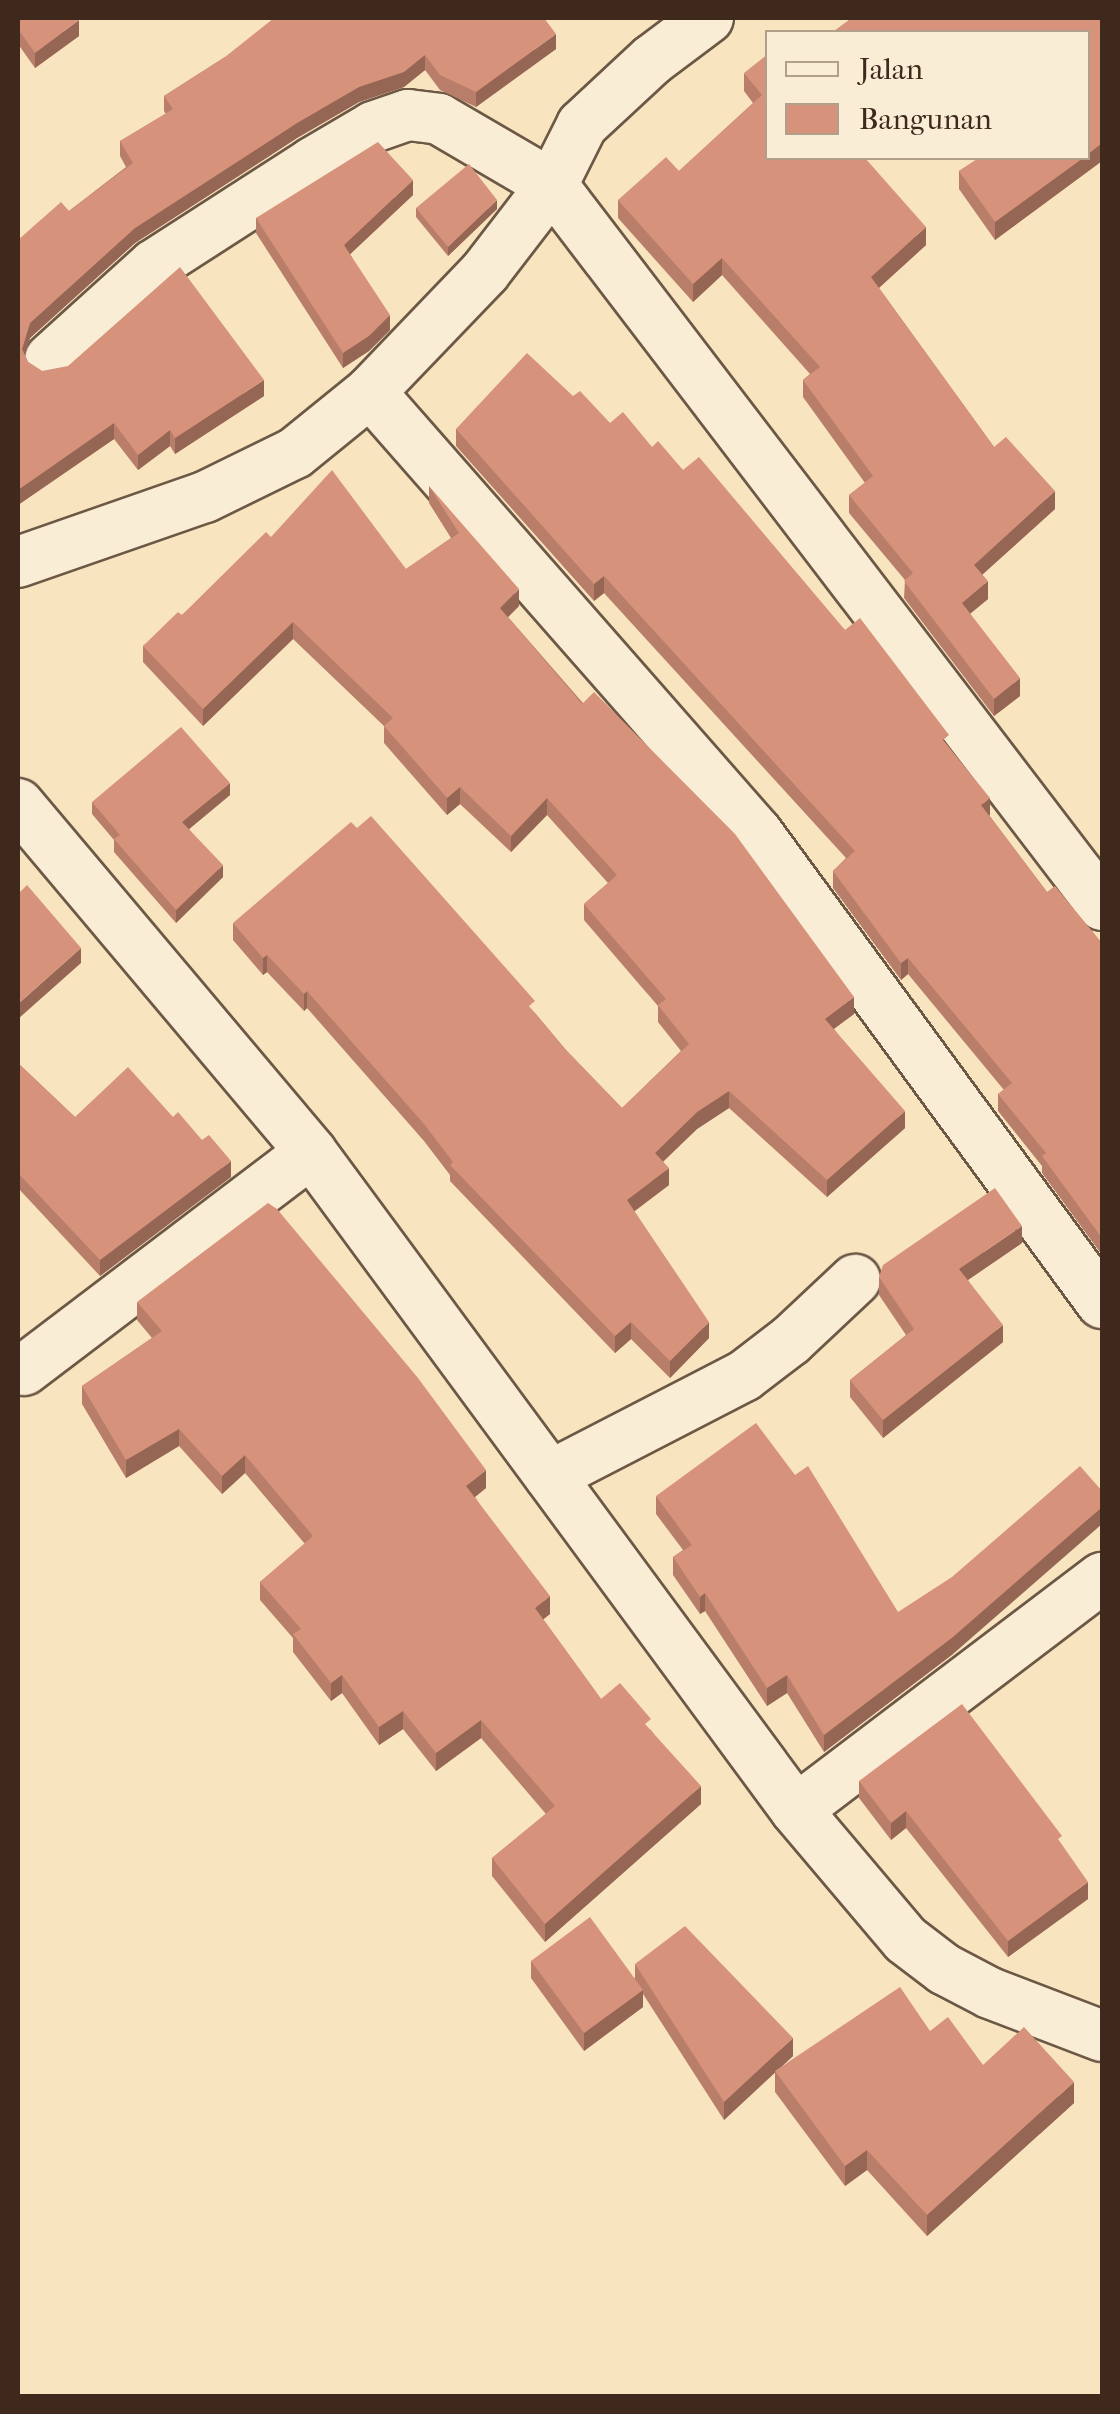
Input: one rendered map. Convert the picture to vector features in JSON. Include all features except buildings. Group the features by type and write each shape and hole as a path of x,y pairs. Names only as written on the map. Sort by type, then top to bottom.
{"street":[{"path":"18,562 205,497 295,453 370,392 485,272 552,186 582,125 652,60 708,18"},
{"path":"50,360 154,265 372,128 408,114 440,120 552,186 1102,905"},
{"path":"370,392 757,833 1102,1303"},
{"path":"18,804 311,1152 796,1810 906,1940 931,1960 990,1993 1102,2036"},
{"path":"24,1370 311,1152"},
{"path":"550,1476 744,1376 791,1340 854,1280"},
{"path":"796,1810 1102,1578"}]}
